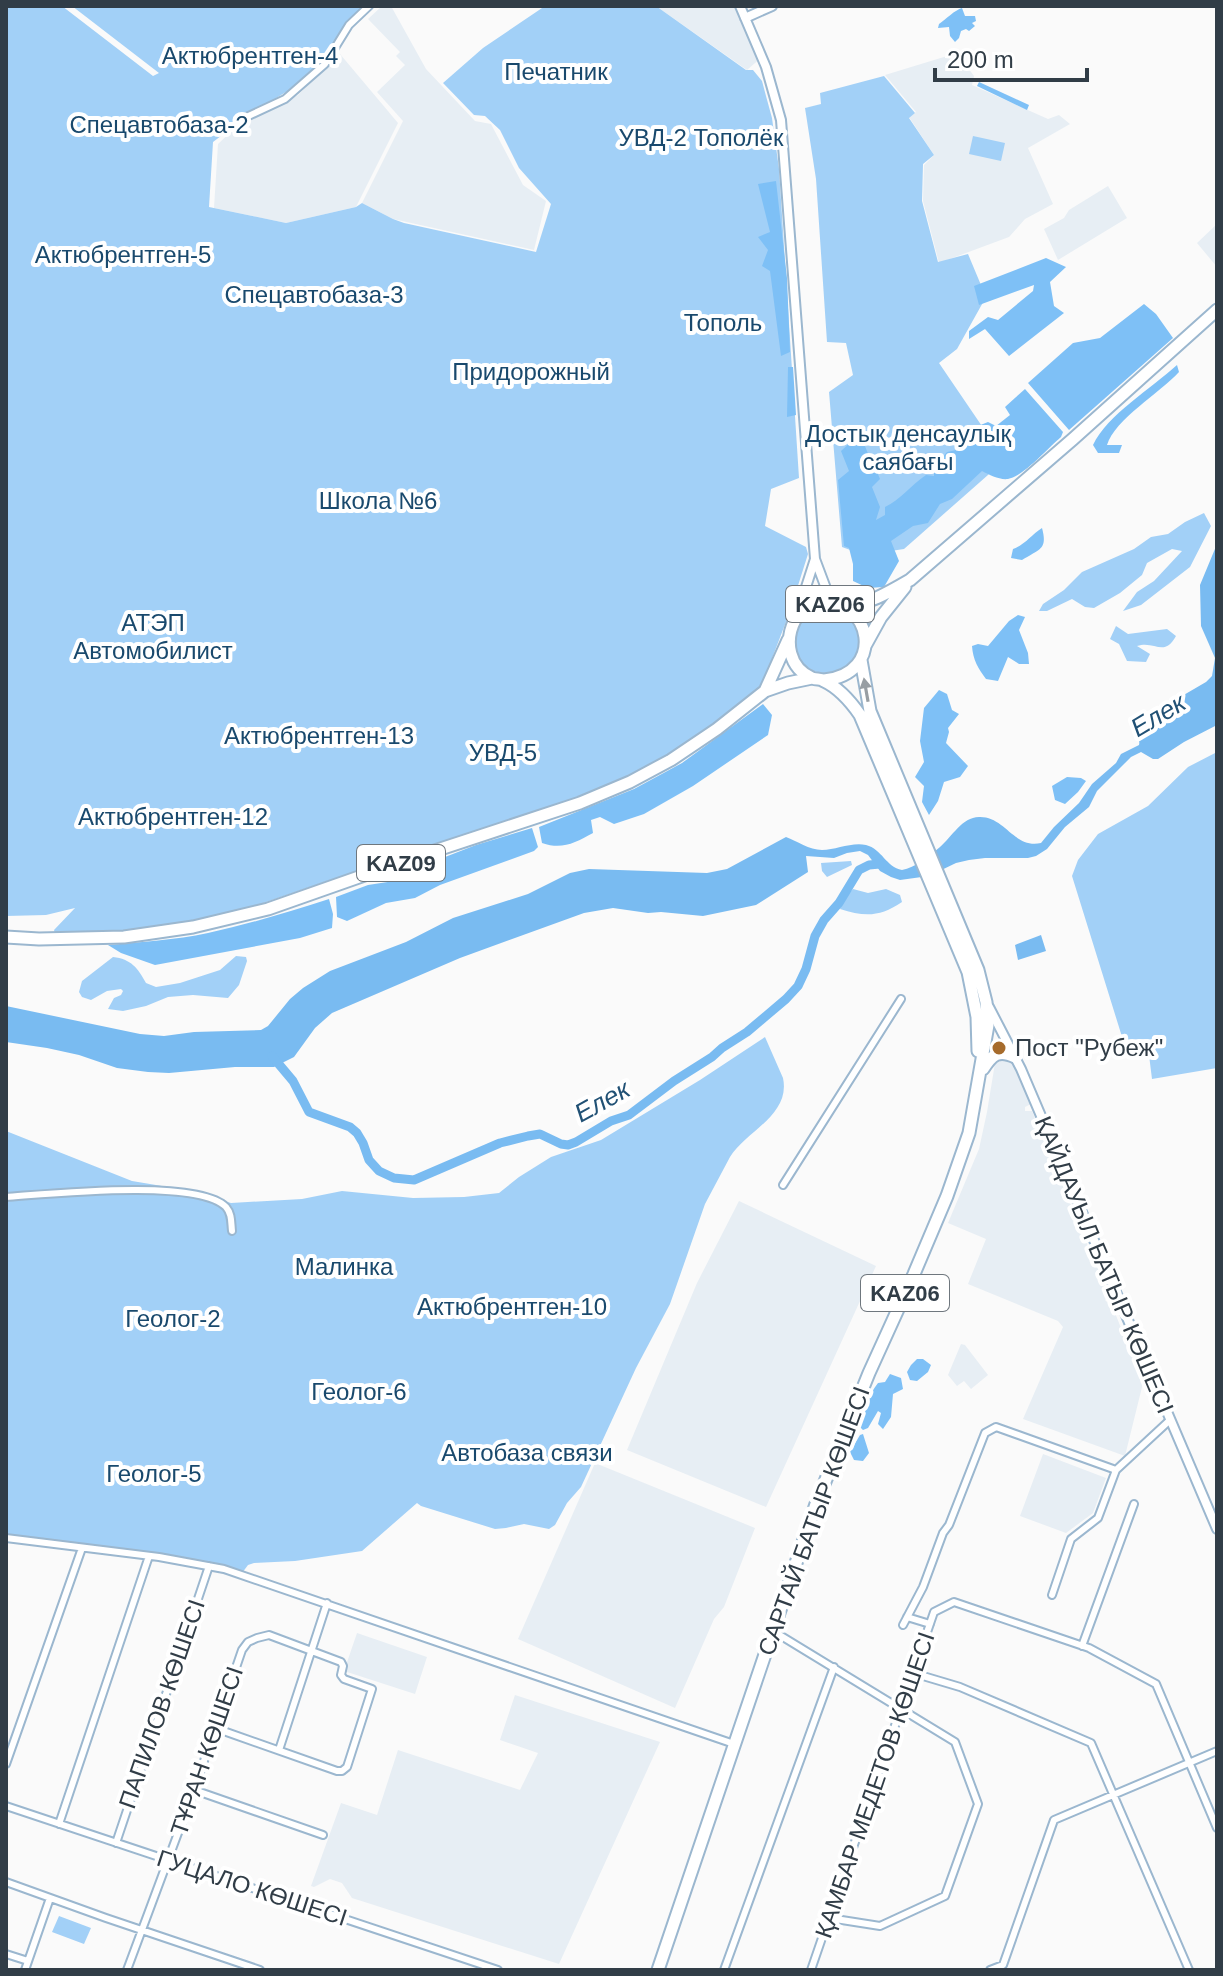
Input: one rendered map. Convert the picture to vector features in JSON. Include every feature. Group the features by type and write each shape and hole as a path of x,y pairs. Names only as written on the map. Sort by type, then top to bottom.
{"highway":[{"name":"KАZ06","path":"979,1077 988,1025 978,970 949,913 890,772 870,711 861,660 865,646 881,617 910,580 1217,310"},
{"name":"KАZ06","path":"890,772 860,715 850,702 802,671 794,662 788,639 796,619 813,606 869,602 910,580"},
{"name":"KАZ06","path":"839,605 853,613 861,623 865,646"},
{"name":"KAZ09","path":"765,691 788,639"},
{"path":"818,679 838,679 851,672 861,660"},
{"name":"KAZ09","path":"6,937 124,937 193,927 268,909 580,803 671,760 765,691 788,683 818,679"},
{"name":"KАZ06","path":"949,913 968,972 977,1017 979,1077"},
{"path":"979,1077 994,1056 1004,1053 1015,1057"},
{"name":"САРТАЙ БАТЫР КӨШЕСІ","path":"658,1970 833,1459 947,1196 969,1133 979,1077"}],"main road":[{"path":"740,6 766,67 781,120 815,559 827,591 839,605"},
{"path":"745,18 772,6"},
{"path":"796,619 815,559"},
{"name":"ҚАЙДАУЫЛ БАТЫР КӨШЕСІ","path":"968,972 1015,1057 1217,1529"}],"street":[{"path":"242,119 285,99 325,64 349,25 369,6"},
{"path":"783,1185 901,999"},
{"path":"6,1197 138,1190 182,1191 215,1199 223,1205 231,1215 232,1231"},
{"path":"1052,1595 1071,1539 1098,1518 1116,1470 1170,1420"},
{"path":"903,1625 923,1587 985,1433 996,1427 1116,1470"},
{"path":"1082,1646 1134,1504"},
{"path":"6,1538 224,1569 734,1744"},
{"path":"6,1764 82,1548"},
{"path":"59,1824 149,1556"},
{"name":"ПАПИЛОВ КӨШЕСІ","path":"116,1843 209,1566"},
{"name":"ҚАМБАР МЕДЕТОВ КӨШЕСІ","path":"811,1970 934,1612 954,1602 1082,1646 1156,1684 1217,1828"},
{"path":"279,1750 327,1603"},
{"path":"907,1617 930,1624"},
{"path":"773,1631 955,1742 978,1804 945,1896 880,1926 829,1918"},
{"name":"ТҰРАН КӨШЕСІ","path":"127,1970 242,1650 248,1642 269,1635 311,1651"},
{"path":"215,1728 337,1771 347,1767 372,1689 344,1679 341,1662 311,1651"},
{"path":"724,1970 834,1667"},
{"path":"913,1673 960,1687 1091,1743 1188,1968 1178,1970"},
{"path":"990,1970 1003,1965 1054,1820 1217,1751"},
{"path":"194,1790 323,1835"},
{"name":"ГУЦАЛО КӨШЕСІ","path":"6,1806 498,1970"},
{"path":"6,1882 260,1970"},
{"path":"25,1970 50,1898"},
{"path":"6,1954 28,1961"}],"shaded area":[{"path":"382,6 391,6 426,69 475,121 491,124 523,185 546,201 534,250 393,219 362,203 403,121 377,92 405,65 396,56 400,52 368,19"},
{"path":"656,6 740,6 762,57 747,70"},
{"path":"962,8 965,16 975,16 976,21 972,23 975,26 969,31 961,31 955,42 950,36 949,27 938,28 939,24"},
{"path":"957,53 974,76 972,85 1048,119 1059,115 1070,124 1028,148 1053,204 1025,219 1009,237 939,263 923,201 924,165 934,155 909,117 916,112 885,75"},
{"path":"340,54 398,123 356,207 286,223 214,208 218,144 236,127 298,95"},
{"path":"979,82 1029,105 1027,110 977,86"},
{"path":"776,181 787,278 790,352 781,356 770,271 762,266 768,250 758,237 770,232 758,184"},
{"path":"1108,186 1127,218 1058,260 1044,229"},
{"path":"1217,224 1217,267 1197,243"},
{"path":"1046,258 1066,267 1050,282 1054,306 1064,313 1009,356 985,329 969,339 969,331 988,317 998,320 1033,291 1034,285 979,305 974,286"},
{"path":"1144,304 1156,314 1173,338 1069,430 1028,383 1073,343 1100,338"},
{"path":"1177,365 1179,372 1128,416 1112,435 1107,445 1122,445 1119,453 1098,453 1093,445 1109,423"},
{"path":"788,367 793,367 796,415 787,417"},
{"path":"1025,389 1063,432 1061,437 1014,477 1001,479 982,471 952,499 940,504 928,523 913,526 891,541 899,561 884,587 868,588 853,581 849,548 844,546 838,480 849,471 841,451 852,441 864,443 880,479 872,487 880,507 876,520 885,515 885,507 926,475 934,476 934,467 947,452 961,449 979,434 978,426 988,422 996,426 1010,415 1005,407"},
{"path":"1042,528 1044,541 1041,548 1022,560 1011,558 1013,549"},
{"path":"1018,615 1025,617 1019,630 1029,664 1019,664 1008,657 998,681 986,679 976,664 972,646 988,646"},
{"path":"939,690 947,694 952,710 959,714 948,728 946,743 968,766 960,777 944,782 938,801 929,815 922,802 924,786 915,777 924,762 920,741 924,708"},
{"path":"763,704 772,715 768,735 693,786 644,814 614,824 600,817 591,820 593,833 574,842 562,846 542,843 539,827 634,789 682,763"},
{"path":"1067,777 1086,781 1065,804 1055,800 1052,786"},
{"path":"532,828 538,847 534,851 440,885 415,898 386,903 347,921 337,917 336,897 368,885 394,881 476,845"},
{"path":"329,899 333,914 332,928 300,938 155,965 108,945 208,933"},
{"path":"1007,1059 1017,1071 1031,1104 1025,1107 1025,1111 1032,1111 1106,1283 1103,1289 1109,1295 1105,1300 1111,1303 1143,1383 1125,1456 1023,1419 1063,1327 1058,1321 968,1284 986,1239 948,1223 979,1149 995,1063"},
{"path":"739,1201 876,1266 766,1507 627,1450 697,1283"},
{"path":"961,1344 988,1375 971,1389 964,1381 957,1386 948,1375"},
{"path":"917,1359 931,1365 917,1381 910,1380 907,1372"},
{"path":"890,1374 901,1378 903,1389 893,1394 891,1417 883,1429 878,1424 881,1413 878,1411 868,1428 863,1430 858,1425 869,1397 878,1383 885,1382"},
{"path":"863,1434 869,1453 863,1461 854,1460 850,1452"},
{"path":"1043,1454 1106,1478 1093,1513 1066,1533 1020,1516"},
{"path":"595,1463 755,1528 724,1607 714,1619 675,1708 518,1639"},
{"path":"357,1633 427,1657 415,1694 344,1671"},
{"path":"515,1695 660,1742 559,1964 352,1898 342,1883 330,1879 311,1886 341,1803 377,1815 398,1750 520,1790 538,1753 500,1740"}],"green space":[{"path":"6,6 62,6 153,76 159,73 72,6 370,6 297,85 213,142 209,207 286,223 362,203 404,223 536,252 551,204 519,168 500,130 485,116 474,115 443,83 483,48 545,6 656,6 746,70 753,70 762,81 772,118 779,169 799,478 771,489 765,526 806,547 808,554 761,687 713,725 667,756 626,778 577,799 237,912 125,931 55,933 54,930 75,908 46,915 6,916"},
{"name":"Достық денсаулық саябағы","path":"884,76 915,113 909,118 934,155 923,164 922,201 938,262 968,254 986,297 957,349 939,363 1005,460 904,549 864,555 842,547 829,392 853,375 846,343 827,342 816,179 805,108 821,104 820,93"},
{"path":"973,136 1005,143 1001,161 969,154"},
{"path":"1204,513 1211,526 1190,567 1141,605 1123,611 1137,592 1154,581 1182,551 1172,549 1147,563 1142,575 1094,608 1085,607 1072,599 1047,611 1039,611 1043,604 1064,590 1082,572 1134,549 1151,537 1168,534"},
{"path":"827,610 845,616 853,624 859,642 853,660 845,668 827,674 809,668 801,660 795,642 801,624 809,616"},
{"path":"1116,626 1128,634 1167,629 1176,636 1167,646 1137,646 1150,654 1146,662 1127,661 1119,644 1110,639"},
{"path":"1217,752 1217,1068 1152,1079 1147,1039 1123,1040 1072,876 1078,860 1098,834 1148,806 1188,767"},
{"path":"851,861 852,865 827,877 822,871 821,863"},
{"path":"853,889 868,893 886,889 900,895 902,902 887,911 872,914 840,909"},
{"path":"236,956 246,957 247,961 239,985 228,998 193,995 168,997 123,1011 108,1009 114,998 121,995 121,989 107,991 91,1000 82,997 79,992 82,981 113,957 129,962 146,983 156,987 220,970"},
{"path":"765,1037 783,1078 784,1091 780,1102 774,1113 730,1157 705,1204 670,1304 636,1368 581,1487 549,1529 524,1524 495,1529 417,1503 362,1551 295,1561 254,1563 242,1573 6,1539 6,1131 132,1181 186,1190 231,1203 302,1199 342,1191 413,1198 499,1193 551,1157 601,1140"},
{"path":"59,1916 91,1928 84,1944 52,1932"}],"water":[{"path":"1217,544 1217,725 1158,759 1141,752 1131,757 1097,791 1089,807 1036,856 969,860 929,876 900,880 880,871 868,855 860,851 834,858 806,856 808,872 756,905 703,916 613,908 584,913 460,958 332,1013 315,1028 294,1057 274,1067 148,1072 117,1068 47,1048 6,1042 6,1006 140,1034 164,1036 261,1030 290,999 330,971 406,942 453,918 528,894 570,873 589,869 707,873 727,869 786,837 817,850 866,845 902,870 922,861 967,820 979,817 996,821 1024,841 1041,843 1121,754 1139,745 1134,724 1212,676 1215,658 1201,626 1200,585"},
{"path":"1041,935 1046,951 1018,960 1015,945"}],"waterway":[{"name":"Елек","path":"272,1056 293,1081 309,1112 350,1127 363,1143 369,1160 379,1171 394,1178 414,1180 500,1143 528,1136 540,1134 568,1145 611,1121 629,1115 747,1032 786,999 798,986 815,936 824,920 839,903 859,870 880,864"}],"place":[{"name":"Пост \"Рубеж\"","path":"999,1048"}],"park label":[{"name":"Актюбрентген-4","path":"250,56"},
{"name":"Печатник","path":"556,72"},
{"name":"Спецавтобаза-2","path":"159,125"},
{"name":"УВД-2 Тополёк","path":"701,138"},
{"name":"Актюбрентген-5","path":"123,255"},
{"name":"Спецавтобаза-3","path":"314,295"},
{"name":"Тополь","path":"723,323"},
{"name":"Придорожный","path":"531,372"},
{"name":"Школа №6","path":"378,501"},
{"name":"АТЭП Автомобилист","path":"153,637"},
{"name":"Актюбрентген-13","path":"319,736"},
{"name":"УВД-5","path":"503,753"},
{"name":"Актюбрентген-12","path":"173,817"},
{"name":"Малинка","path":"344,1267"},
{"name":"Актюбрентген-10","path":"512,1307"},
{"name":"Геолог-2","path":"173,1319"},
{"name":"Геолог-6","path":"359,1392"},
{"name":"Автобаза связи","path":"527,1453"},
{"name":"Геолог-5","path":"154,1474"}]}
